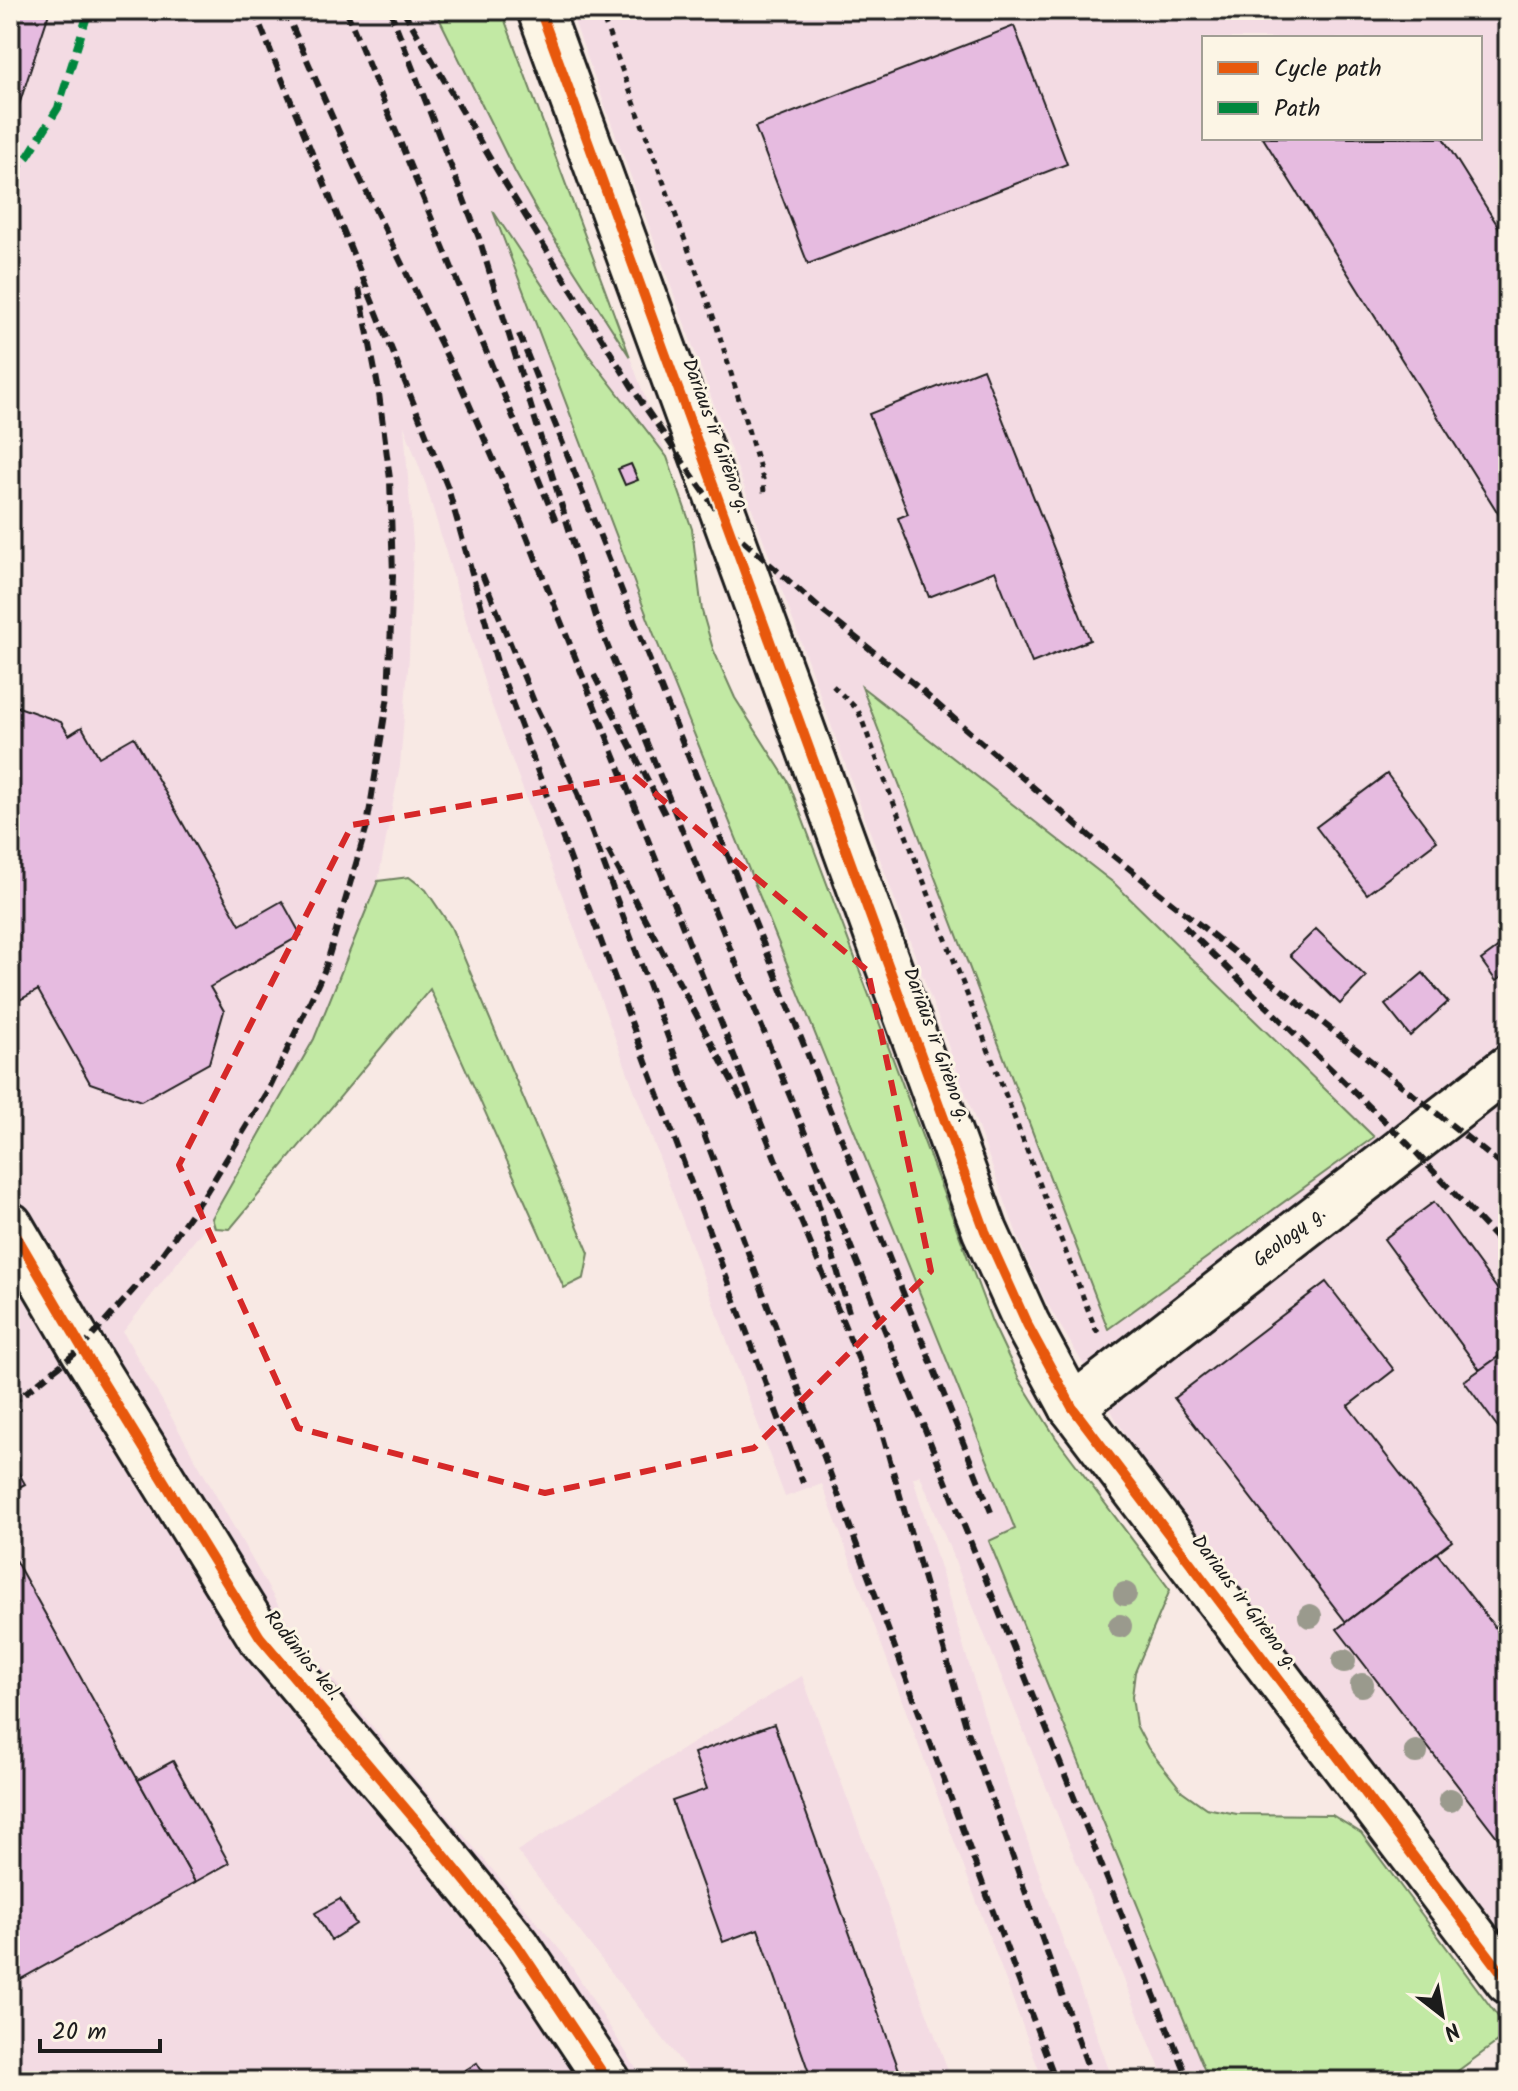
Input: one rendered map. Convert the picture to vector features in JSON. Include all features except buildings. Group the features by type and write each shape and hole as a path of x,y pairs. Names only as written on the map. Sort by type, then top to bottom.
{"street":[{"name":"Dariaus ir Girėno g.","path":"540,10 985,1231 1027,1324 1072,1407 1508,1981"},
{"name":"Geologų g.","path":"1072,1407 1508,1068"},
{"name":"Rodūnios kel.","path":"10,1225 260,1637 517,1945 608,2081"}],"path":[{"path":"600,10 717,327 763,479 765,508 729,528"},
{"path":"777,660 835,687 858,710 1095,1328 1123,1366"}],"highlighted area":[{"path":"634,776 868,971 931,1271 754,1448 545,1493 298,1428 179,1165 352,825"}],"shaded area":[{"path":"10,10 435,10 515,172 542,220 630,357 667,457 590,357 495,215 653,632 1015,1530 989,1541 1209,2081 1165,2081 920,1475 913,1478 991,1738 1113,2081 1043,2081 822,1484 785,1497 488,695 426,485 404,426 413,544 409,656 400,766 378,881 314,1039 212,1218 123,1332 294,1633 565,1956 644,2081 10,2081"},
{"path":"570,10 1508,10 1508,1939 1135,1451 1045,1300 1022,1248"},
{"path":"802,1676 952,2081 696,2081 517,1851"}],"green space":[{"path":"435,10 501,10 630,357 542,220 515,172"},
{"path":"493,211 590,357 667,457 692,529 702,611 713,649 735,698 789,783 992,1322 1019,1379 1056,1438 1170,1590 1135,1672 1132,1697 1136,1725 1148,1748 1182,1791 1206,1808 1237,1814 1332,1815 1361,1833 1508,2030 1508,2034 1444,2081 1209,2081 989,1541 1015,1529 653,632"},
{"path":"862,687 1115,884 1374,1137 1108,1329"},
{"path":"409,877 426,890 451,927 589,1253 584,1278 564,1288 430,989 230,1229 215,1228 212,1218 314,1039 378,881"}],"railway":[{"path":"254,10 448,488 497,662 803,1483"},
{"path":"285,10 354,166 458,379 522,524 781,1173 866,1377 966,1726 1093,2081"},
{"path":"346,10 557,524"},
{"path":"390,10 479,238 597,620 1189,2081"},
{"path":"403,10 498,172 642,403 729,528 1107,851 1508,1170"},
{"path":"10,1405 82,1348 150,1271 207,1191 268,1091 325,969 367,826 388,696 393,575 390,479 378,386 359,288"},
{"path":"519,334 991,1512"},
{"path":"482,574 537,709 583,804"},
{"path":"594,675 665,814"},
{"path":"578,795 1056,2081"},
{"path":"608,850 742,1100"},
{"path":"1184,926 1409,1145 1508,1251"},
{"path":"812,1181 849,1312"}],"marked path":[{"path":"10,175 28,156 58,108 89,10"}],"cycle path":[{"path":"540,10 985,1231 1027,1324 1072,1407 1508,1981"},
{"path":"10,1225 260,1637 517,1945 608,2081"}]}
